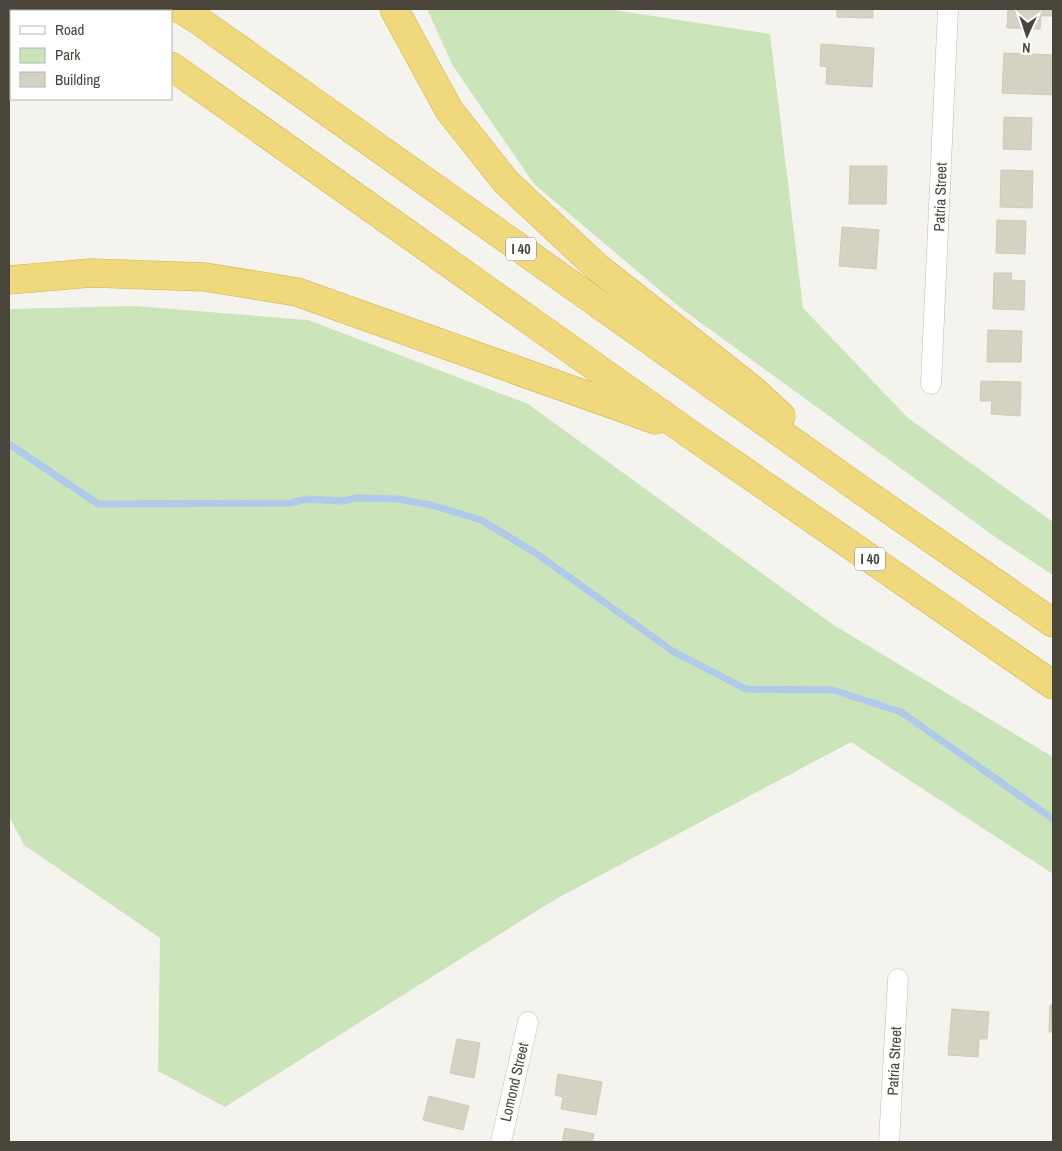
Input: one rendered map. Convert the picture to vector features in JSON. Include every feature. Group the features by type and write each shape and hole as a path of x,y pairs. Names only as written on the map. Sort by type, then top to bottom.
{"highway":[{"name":"I 40","path":"180,9 861,490 1053,623"},
{"path":"394,9 449,110 506,182 597,267 753,390 861,490"},
{"name":"I 40","path":"172,67 688,432 1053,685"},
{"path":"9,280 91,273 205,277 297,292 688,432"}],"street":[{"name":"Patria Street","path":"932,384 948,9"},
{"name":"Patria Street","path":"889,1142 898,979"},
{"name":"Lomond Street","path":"501,1142 528,1022"}],"green space":[{"path":"427,9 607,9 770,34 803,308 908,418 1053,522 1053,575 998,539 682,309 534,184 453,66"},
{"path":"135,306 308,320 528,404 832,624 1053,757 1053,874 851,742 554,900 225,1107 158,1071 160,938 24,845 9,816 9,309"}],"building":[{"path":"837,9 873,9 873,18 837,17"},
{"path":"1008,9 1053,9 1053,16 1041,16 1040,29 1007,28"},
{"path":"821,44 874,48 872,87 826,84 827,67 820,66"},
{"path":"1004,53 1053,55 1053,95 1002,93"},
{"path":"1004,117 1032,118 1031,150 1003,149"},
{"path":"850,166 887,166 886,204 849,204"},
{"path":"1001,170 1033,171 1032,208 1000,207"},
{"path":"997,220 1026,221 1025,254 996,253"},
{"path":"842,227 879,230 876,269 839,266"},
{"path":"994,273 1012,273 1011,280 1025,281 1024,310 993,309"},
{"path":"988,330 1022,331 1021,362 987,362"},
{"path":"981,381 1021,382 1020,416 991,414 992,401 980,401"},
{"path":"1050,1005 1053,1005 1053,1032 1049,1032"},
{"path":"952,1009 989,1012 987,1039 979,1039 978,1057 948,1055"},
{"path":"457,1039 480,1043 474,1078 450,1073"},
{"path":"558,1074 602,1082 596,1115 561,1109 563,1097 555,1095"},
{"path":"429,1096 469,1106 463,1130 423,1120"},
{"path":"565,1128 594,1134 592,1142 562,1142"}],"waterway":[{"path":"9,444 98,504 290,503 307,499 342,501 357,498 398,499 431,505 481,520 537,554 674,652 746,689 833,690 901,712 1053,819"}]}
